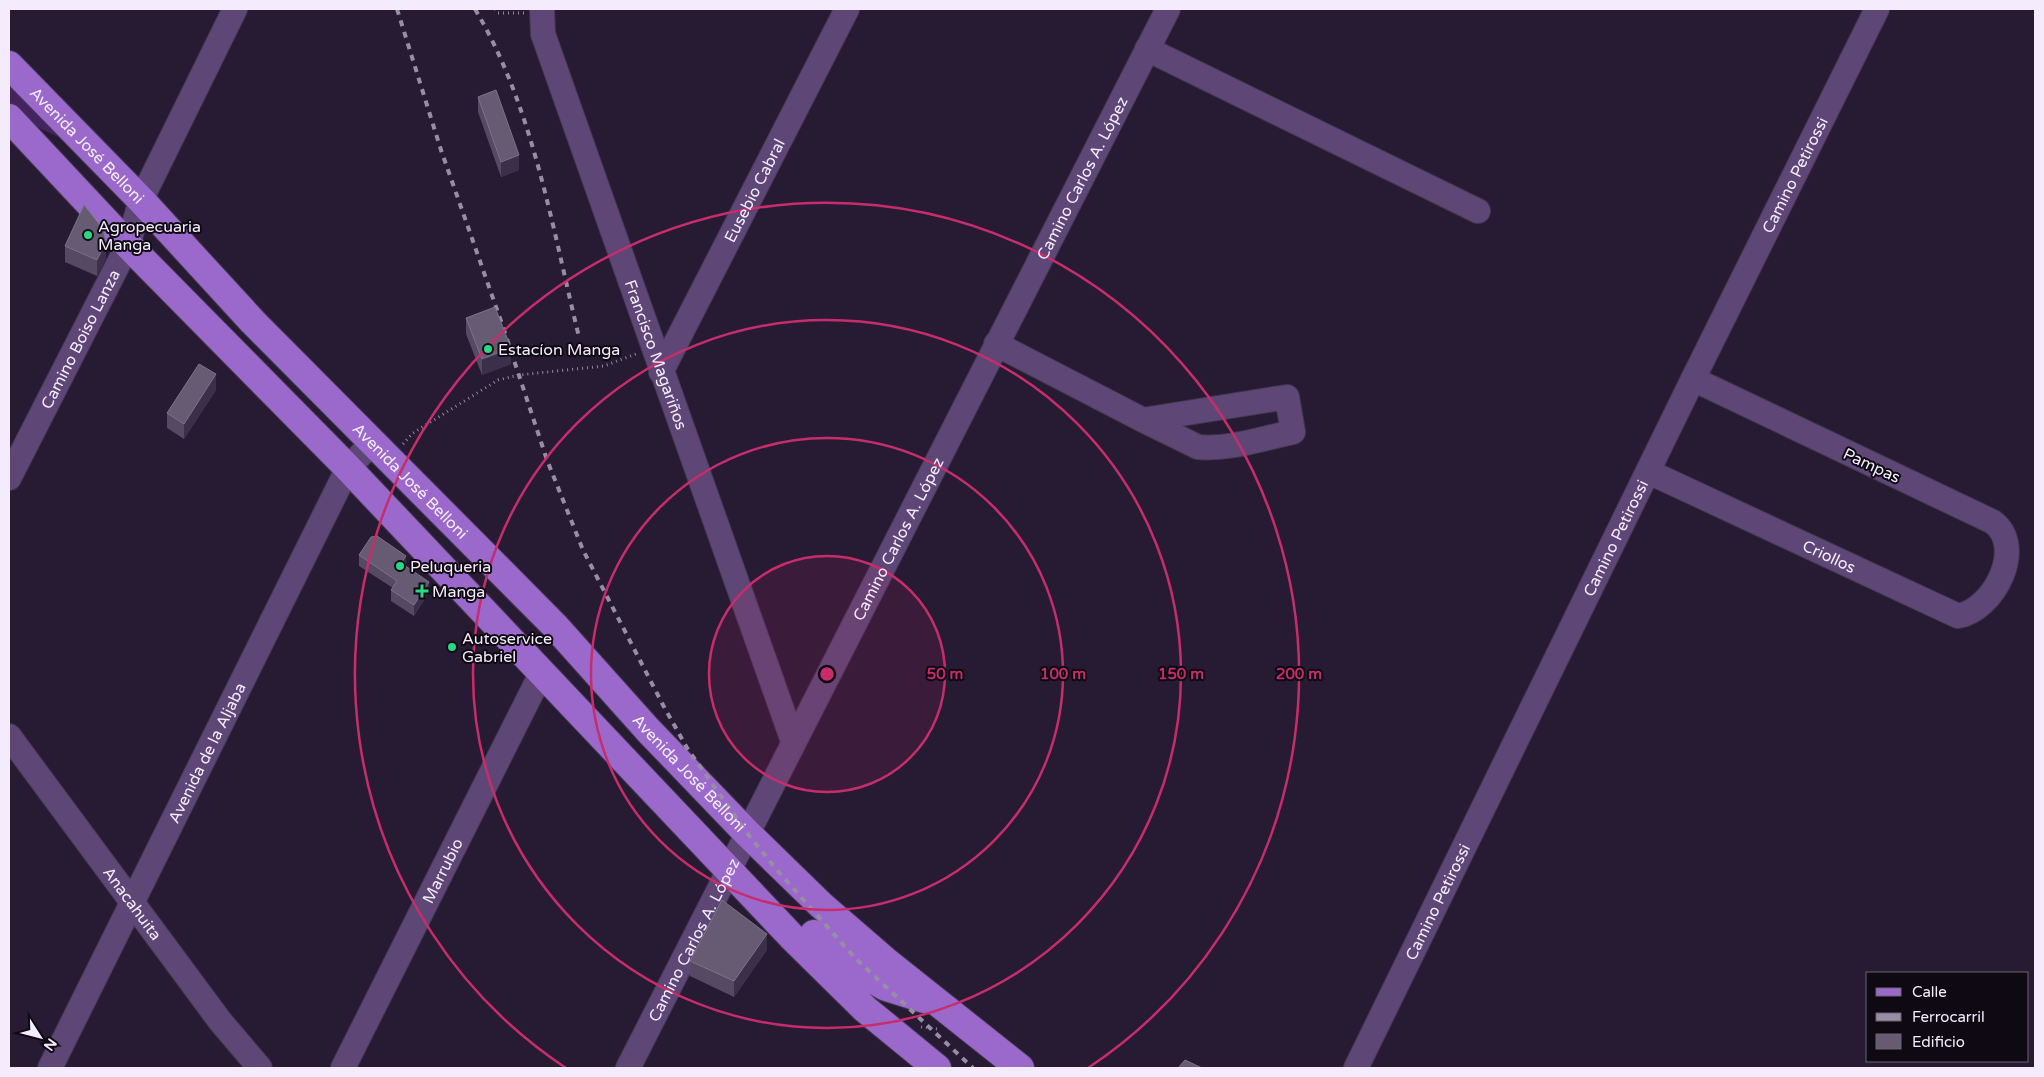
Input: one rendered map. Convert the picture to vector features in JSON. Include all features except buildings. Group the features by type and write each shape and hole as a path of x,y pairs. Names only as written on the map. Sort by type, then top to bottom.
{"main road":[{"name":"Avenida José Belloni","path":"9,65 141,200 253,322 555,626 648,730 747,833 822,905 888,963 1020,1068"},
{"path":"9,118 128,244 348,468 791,936 864,1009 937,1068"},
{"path":"37,147 70,163 112,207 121,210 129,209 141,200"},
{"path":"128,244 143,234 150,236 223,310 253,322"},
{"path":"608,744 632,751 642,759 713,836 723,840 747,833"},
{"path":"728,868 749,873 767,883 819,938 857,970 886,987 939,1003"}],"street":[{"name":"Camino Boiso Lanza","path":"9,478 128,244 141,200 235,9"},
{"name":"Eusebio Cabral","path":"661,372 847,9"},
{"name":"Camino Carlos A. López","path":"628,1068 728,868 1168,9"},
{"name":"Camino Petirossi","path":"1356,1068 1877,9"},
{"name":"Francisco Magariños","path":"542,11 543,34 652,347 793,741"},
{"path":"1147,49 1478,212"},
{"path":"996,344 1143,420 1198,447 1224,446 1293,432 1288,397 1143,420"},
{"name":"Pampas","path":"1693,380 1994,522 2002,528 2006,538 2007,560 2000,580"},
{"name":"Avenida de la Aljaba","path":"50,1068 348,468 372,443"},
{"name":"Criollos","path":"1649,472 1958,616 1967,614 1988,598 2000,580"},
{"name":"Marrubio","path":"343,1068 542,672"},
{"name":"Anacahuita","path":"9,736 220,1021 260,1068"}],"path":[{"path":"495,9 498,13 542,11"},
{"path":"413,433 498,380 518,375 604,366 652,347"}],"shaded area":[{"path":"9,80 63,139 22,120 9,107"}],"railway":[{"path":"397,9 441,150 547,460 583,550 663,705 687,748 747,833 777,870 855,958 973,1068"},
{"path":"475,9 495,46 526,126 550,210 579,337"}],"place":[{"name":"Agropecuaria Manga","path":"88,235"},
{"name":"Estacíon Manga","path":"488,349"},
{"name":"Peluqueria","path":"400,566"},
{"name":"Manga","path":"422,591"},
{"name":"Autoservice Gabriel","path":"452,647"}]}
